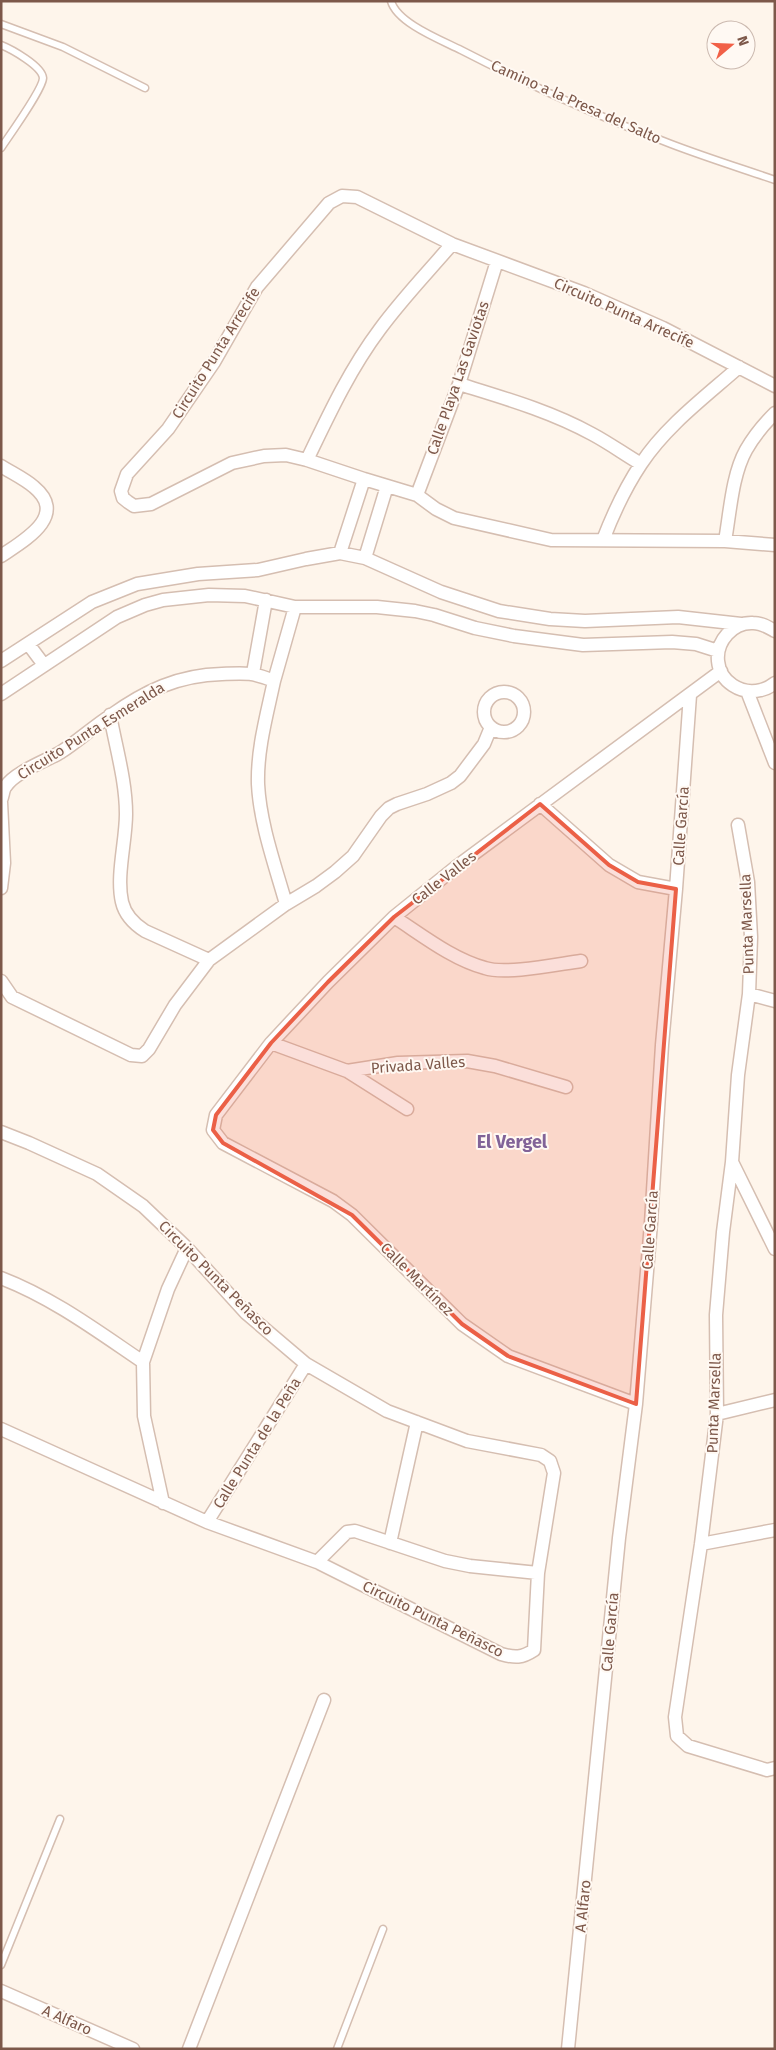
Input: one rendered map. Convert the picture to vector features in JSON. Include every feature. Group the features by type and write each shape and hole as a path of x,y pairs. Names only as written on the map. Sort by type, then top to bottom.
{"street":[{"name":"Circuito Punta Arrecife","path":"775,386 664,328 584,293 452,244 350,195 336,198 318,215 257,287 214,362 168,428 127,474 121,491 123,498 128,502 134,506 142,506 163,499 232,463 286,455 307,460 364,480 416,494 436,509 454,518 551,540 725,541 775,545"},
{"path":"307,460 332,407 359,359 380,328 452,244"},
{"name":"Calle Playa Las Gaviotas","path":"416,494 459,384 497,261"},
{"path":"603,540 613,514 641,464 673,427 739,367"},
{"path":"459,384 534,407 562,419 592,434 641,464"},
{"path":"725,541 735,482 745,451 775,412"},
{"path":"1,466 34,487 42,495 47,510 45,520 39,528 27,539 1,556"},
{"path":"340,553 364,480"},
{"path":"365,558 388,486"},
{"path":"1,661 92,602 137,584 198,574 258,570 340,553 365,558 441,592 499,611 550,619 585,621 678,617 741,624 753,623 765,625 775,631"},
{"path":"1,694 118,617 145,604 170,598 209,595 245,596 295,607 377,607 416,611 491,632 583,645 672,642 696,644 718,651"},
{"path":"266,600 253,673 274,681"},
{"path":"286,904 262,816 258,783 260,750 274,681 295,607"},
{"path":"741,624 730,630 722,640 718,651 721,671 736,688 747,691 763,690 775,683"},
{"path":"29,644 44,665"},
{"name":"Calle Valles","path":"213,1130 216,1115 271,1044 328,982 394,918 456,867 721,671"},
{"name":"Circuito Punta Esmeralda","path":"1,888 4,863 1,801 6,786 16,776 62,751 110,715 148,692 185,678 202,674 253,673"},
{"path":"747,691 775,763"},
{"name":"Calle García","path":"598,1763 619,1538 636,1404 690,695"},
{"path":"110,715 125,804 125,842 121,877 122,901 127,915 145,931 209,960"},
{"path":"1,981 12,997 132,1055 142,1056 149,1049 175,1005 209,960 286,904 316,886 353,856 381,816 389,808 427,794 451,783 460,776 484,744 491,727"},
{"path":"540,804 609,865 638,882 676,889"},
{"name":"Punta Marsella","path":"738,826 748,882 751,937 749,994 738,1076 732,1162 722,1232 716,1315 717,1414 701,1544 674,1717 677,1736 688,1746 768,1770 775,1768"},
{"path":"394,918 452,953 486,969 522,969 581,961"},
{"name":"Punta Marsella","path":"749,994 775,1002"},
{"name":"Privada Valles","path":"271,1044 347,1071 398,1063 467,1061 495,1066 566,1087"},
{"path":"347,1071 407,1109"},
{"name":"Calle Martínez","path":"213,1130 223,1143 333,1201 352,1215 462,1324 508,1356 636,1404"},
{"name":"Circuito Punta Peñasco","path":"1,1132 30,1143 97,1174 143,1206 187,1248 246,1313 306,1364 387,1411 467,1441 541,1455 550,1462 554,1473 538,1573 534,1650 525,1656 514,1658 501,1654 316,1562 207,1522 1,1429"},
{"path":"732,1162 775,1249"},
{"path":"163,1503 144,1416 142,1362 168,1289 187,1248"},
{"path":"1,1278 19,1285 66,1310 142,1362"},
{"name":"Calle Punta de la Peña","path":"207,1522 306,1364"},
{"path":"717,1414 775,1400"},
{"path":"390,1543 417,1422"},
{"path":"701,1544 775,1530"},
{"path":"316,1562 347,1532 355,1532 445,1561 470,1566 538,1573"},
{"path":"189,2049 324,1700"},
{"name":"A Alfaro","path":"568,2049 598,1763"},
{"name":"A Alfaro","path":"1,1991 133,2049"}],"lane":[{"name":"Camino a la Presa del Salto","path":"391,1 402,18 513,76 627,127 775,180"},
{"path":"1,24 63,47 145,88"},
{"path":"1,148 35,96 42,84 43,78 37,67 2,47"},
{"path":"1,1965 60,1819"},
{"path":"338,2049 383,1929"}],"highlighted area":[{"path":"540,804 609,865 638,882 676,889 636,1404 508,1356 462,1324 352,1215 223,1143 213,1130 216,1115 271,1043 328,982 394,917"}],"district":[{"name":"El Vergel","path":"512,1142"}]}
